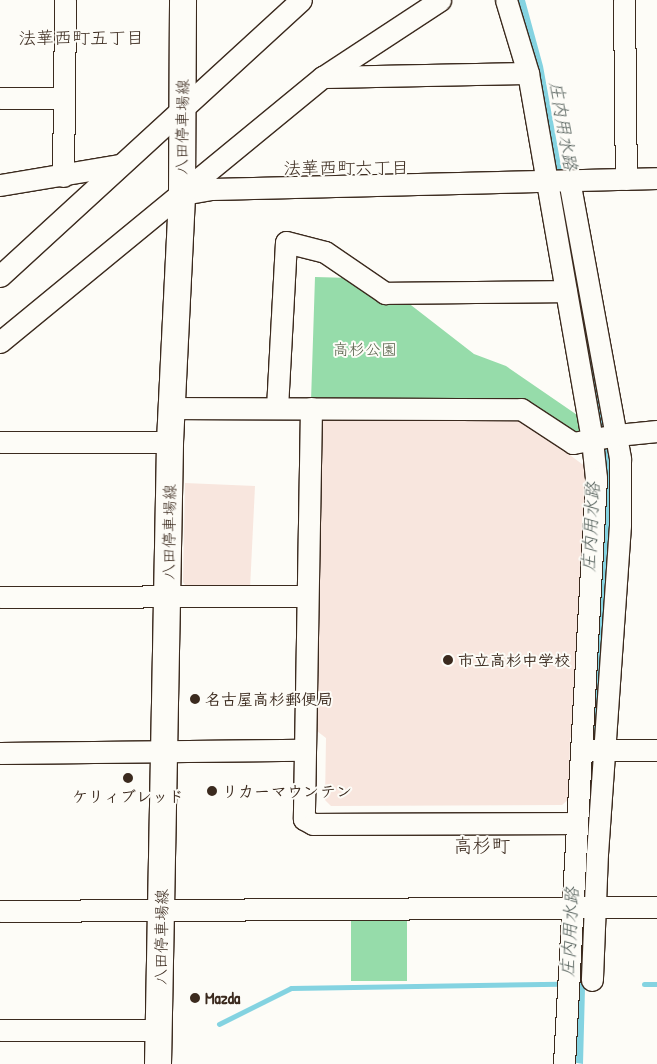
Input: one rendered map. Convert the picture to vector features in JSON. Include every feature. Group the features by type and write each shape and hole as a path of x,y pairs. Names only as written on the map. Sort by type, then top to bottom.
{"main road":[{"name":"八田停車場線","path":"158,1064 169,596 170,442 182,195 183,0"}],"street":[{"path":"64,176 65,0"},
{"path":"0,276 301,0"},
{"path":"0,342 182,195 323,77 440,0"},
{"path":"506,0 558,180 604,437 596,478 594,750 584,907 564,1064"},
{"path":"624,0 626,179"},
{"path":"323,77 528,73"},
{"path":"0,98 64,98"},
{"path":"0,185 64,176 120,165"},
{"path":"182,195 212,189 657,178"},
{"path":"558,180 566,291 604,437"},
{"path":"277,408 286,242 325,252 385,294 566,291"},
{"path":"172,408 521,409 573,444 604,437 657,431"},
{"path":"310,408 304,819 313,824 577,823"},
{"path":"0,442 170,442"},
{"path":"0,597 307,596"},
{"path":"0,753 305,750"},
{"path":"594,750 657,750"},
{"path":"592,980 577,823 594,750"},
{"path":"0,911 657,906"},
{"path":"0,1030 159,1030"}],"shaded area":[{"name":"市立高杉中学校","path":"328,416 519,417 590,470 579,731 570,738 569,799 562,805 331,806 325,800 326,738 313,728 321,423"},
{"path":"185,483 255,486 250,589 188,589 183,582"}],"green space":[{"name":"高杉公園","path":"315,277 351,278 407,302 474,354 506,366 583,419 585,426 572,436 523,400 311,401"},
{"path":"351,916 407,916 407,981 351,981"}],"water":[{"path":"515,0 525,0 543,66 611,443 613,517 587,914 583,1064 572,1062 604,523"}],"waterway":[{"name":"庄内用水路","path":"219,1024 291,988 560,984"},
{"path":"644,984 657,984"}],"place":[{"name":"市立高杉中学校","path":"448,660"},
{"name":"名古屋高杉郵便局","path":"195,699"},
{"name":"ケリィブレッド","path":"128,778"},
{"name":"リカーマウンテン","path":"212,791"},
{"name":"Mazda","path":"195,998"}],"district":[{"name":"法華西町五丁目","path":"81,38"},
{"name":"法華西町六丁目","path":"346,168"},
{"name":"高杉町","path":"482,846"}]}
